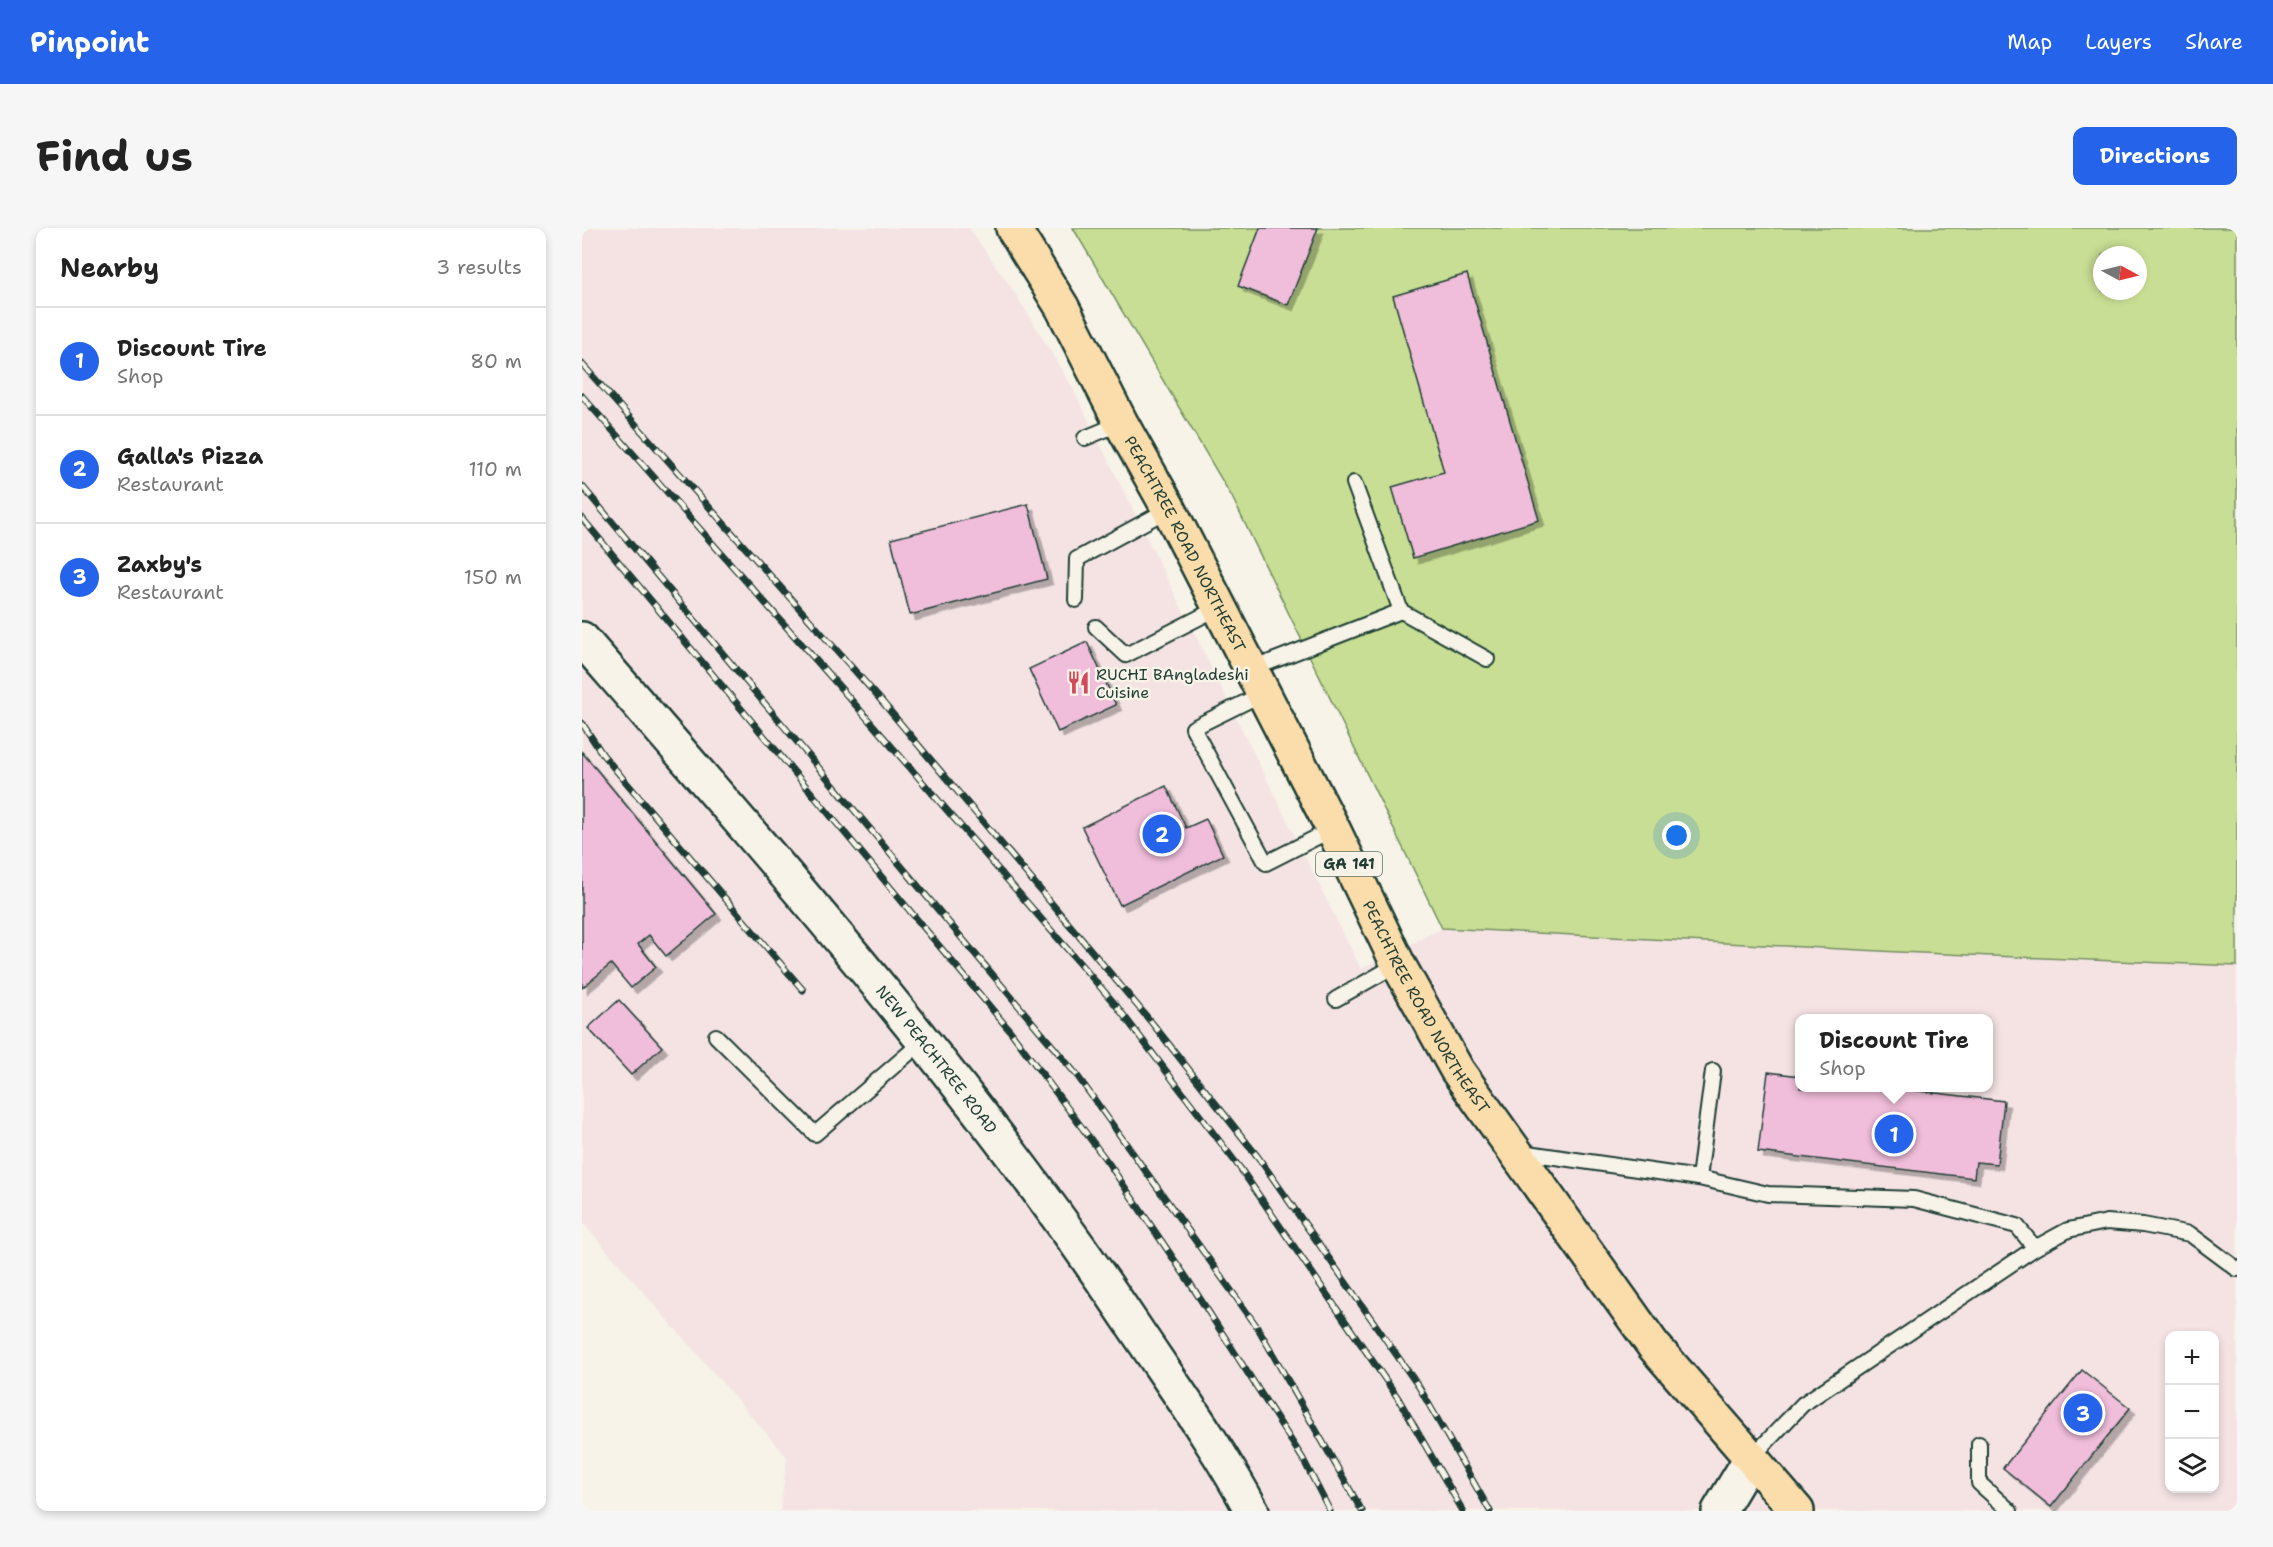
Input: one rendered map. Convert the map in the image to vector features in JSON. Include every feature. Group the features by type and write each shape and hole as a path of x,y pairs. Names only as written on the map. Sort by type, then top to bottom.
{"highway":[{"name":"PEACHTREE ROAD NORTHEAST","path":"1013,228 1062,307 1121,423 1169,509 1333,829 1398,964 1456,1070 1653,1345 1751,1458"},
{"name":"GA 141","path":"1751,1458 1797,1511"}],"street":[{"name":"NEW PEACHTREE ROAD","path":"582,639 745,826 923,1041 1012,1155 1103,1279 1228,1466 1252,1511"},
{"path":"1719,1511 1751,1458"}],"lane":[{"path":"1085,438 1121,423"},
{"path":"1354,483 1401,611 1487,659"},
{"path":"1076,600 1077,559 1169,509"},
{"path":"1096,627 1126,655 1218,608"},
{"path":"1333,829 1266,864 1193,728 1257,681 1401,611"},
{"path":"1336,999 1398,964"},
{"path":"716,1036 815,1134 923,1041"},
{"path":"1699,1178 1713,1071"},
{"path":"1514,1150 1699,1178 1768,1194 1914,1199 2017,1226 2035,1248"},
{"path":"1751,1458 1803,1404 2035,1248 2068,1230 2107,1222 2143,1225 2190,1234 2237,1269"},
{"path":"1979,1444 1979,1483 2010,1511"}],"shaded area":[{"path":"582,228 969,228 1013,290 1070,383 1361,969 1442,928 1898,952 2237,966 2237,1511 780,1511 787,1457 582,1222"}],"green space":[{"path":"1073,228 2237,228 2237,966 1898,952 1442,928 1232,497"}],"building":[{"path":"1260,228 1318,228 1288,305 1238,286"},
{"path":"1467,274 1539,520 1413,558 1392,487 1444,472 1393,296"},
{"path":"1028,504 1047,579 910,615 891,539"},
{"path":"1087,642 1116,705 1058,732 1029,669"},
{"path":"582,752 716,914 666,956 649,935 638,944 656,967 631,988 611,964 582,988"},
{"path":"1166,786 1186,828 1206,819 1223,855 1120,905 1082,827"},
{"path":"619,1000 662,1047 631,1075 588,1028"},
{"path":"1768,1072 1795,1075 1795,1092 1927,1092 2004,1101 1997,1164 1976,1162 1974,1178 1758,1152"},
{"path":"2082,1370 2130,1408 2051,1507 2003,1468"}],"railway":[{"path":"582,364 879,698 1152,1023 1258,1157 1419,1387 1490,1511"},
{"path":"582,396 860,710 1115,1004 1240,1168 1398,1398 1463,1511"},
{"path":"582,486 1076,1074 1258,1328 1362,1511"},
{"path":"582,518 1011,1032 1109,1164 1188,1280 1303,1459 1330,1511"},
{"path":"582,723 603,755 803,990"}],"place":[{"name":"RUCHI BAngladeshi Cuisine","path":"1078,683"},
{"name":"Galla's Pizza","path":"1162,834"},
{"name":"Discount Tire","path":"1894,1134"},
{"name":"Zaxby's","path":"2083,1413"}]}
